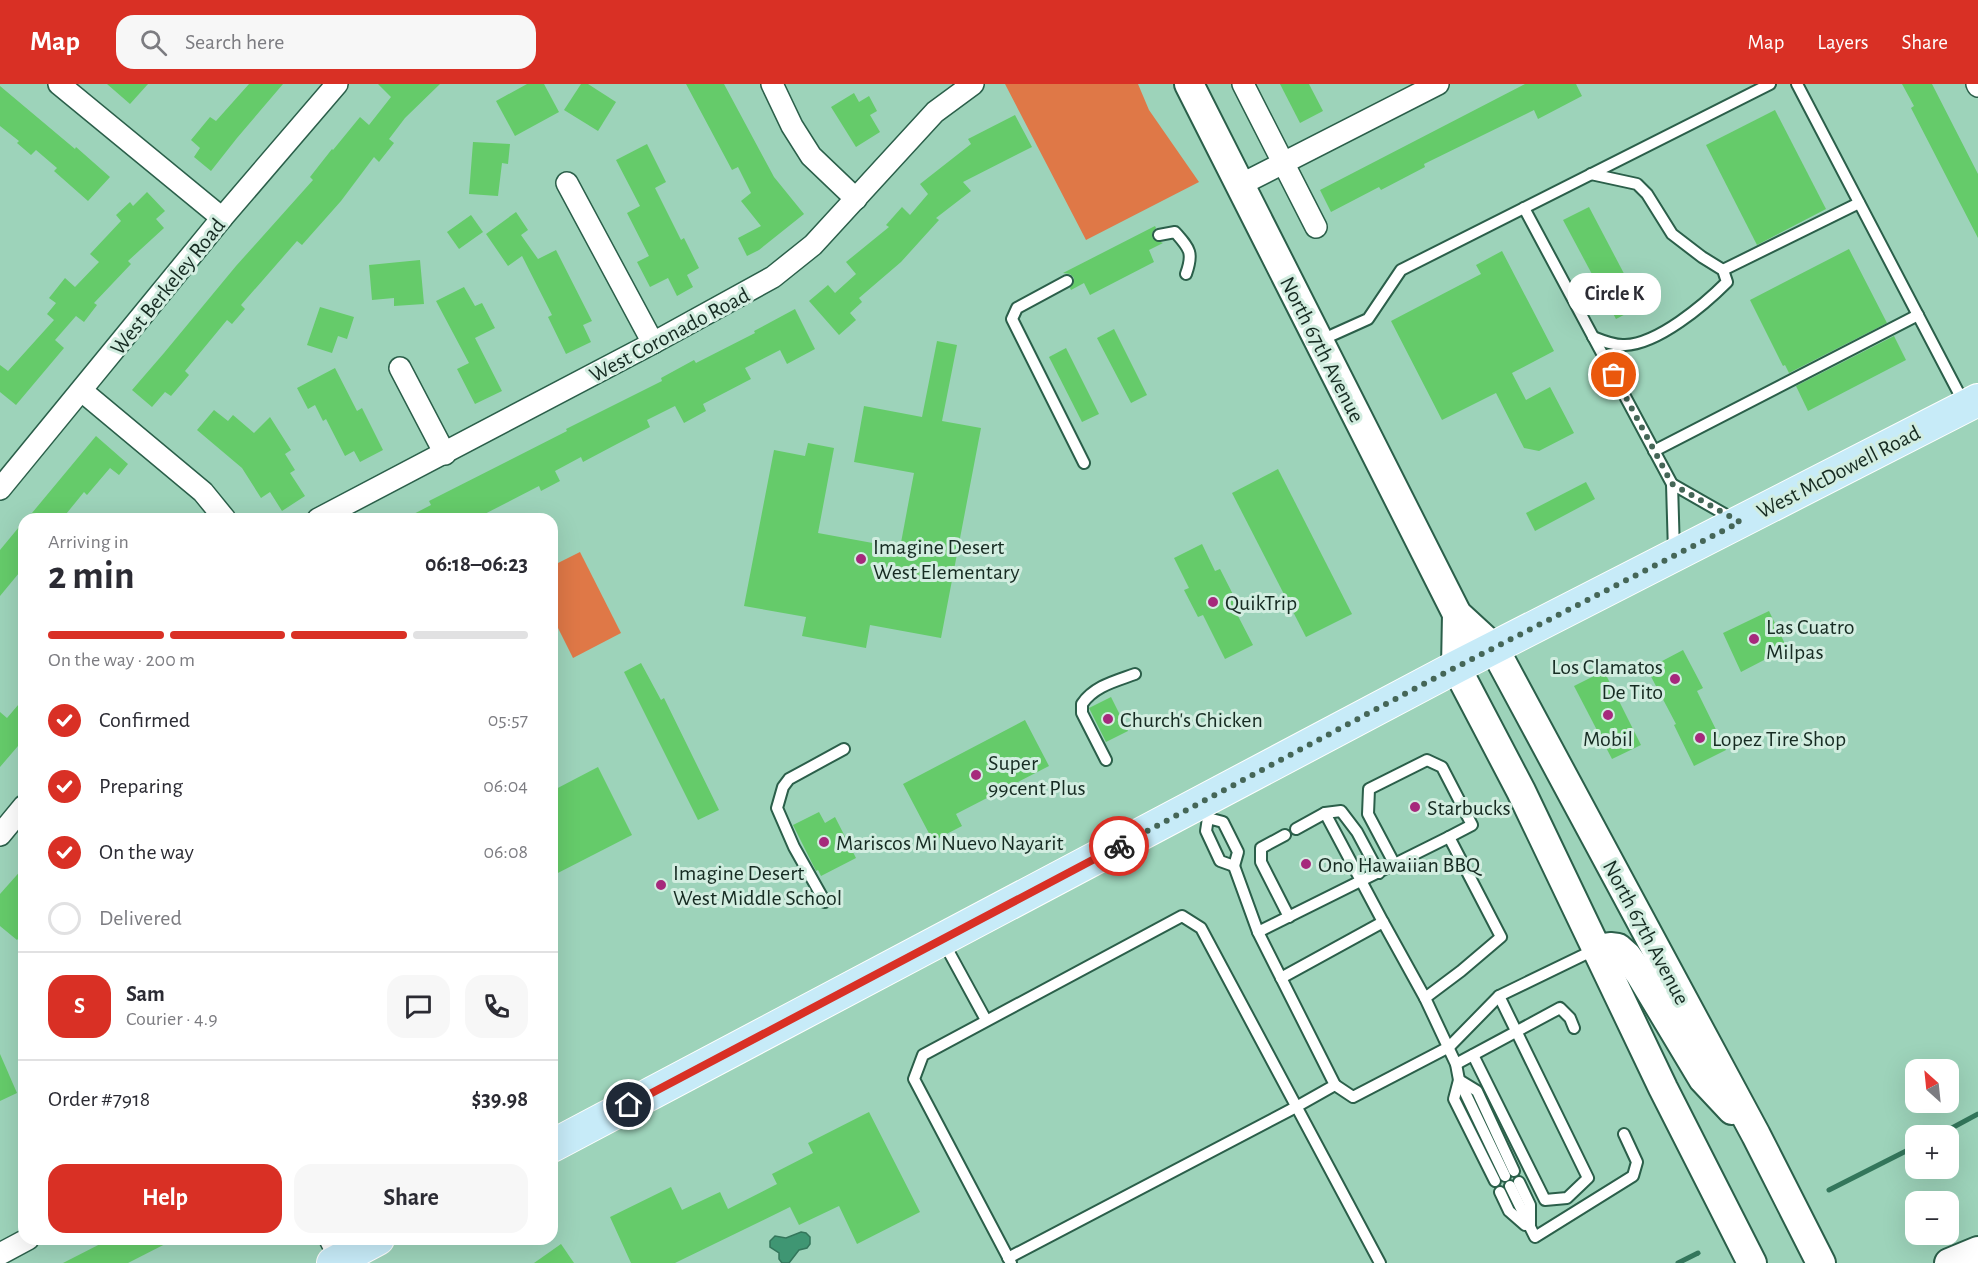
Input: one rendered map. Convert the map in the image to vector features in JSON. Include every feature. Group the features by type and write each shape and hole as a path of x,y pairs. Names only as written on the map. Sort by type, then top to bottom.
{"main road":[{"name":"North 67th Avenue","path":"1189,84 1457,614 1494,648 1756,1135 1821,1263"},
{"name":"West McDowell Road","path":"558,1143 942,940 1203,811 1456,667 1972,403"},
{"name":"North 67th Avenue","path":"1457,614 1456,667 1521,791 1662,1088 1752,1263"},
{"path":"1596,949 1618,948 1627,956 1703,1079 1756,1135"},
{"path":"334,1254 360,1245"},
{"path":"1949,1263 1978,1251"}],"street":[{"path":"59,84 222,218"},
{"name":"West Berkeley Road","path":"0,489 222,218 337,84"},
{"path":"772,84 792,126 811,156 856,199"},
{"name":"West Coronado Road","path":"330,513 445,454 773,277 813,245 935,111 973,84"},
{"path":"1243,84 1316,227"},
{"path":"1240,185 1438,84"},
{"path":"567,183 653,343"},
{"path":"400,368 445,454"},
{"path":"82,391 203,492 220,513"},
{"path":"0,835 18,813"},
{"path":"0,1254 18,1244"}],"lane":[{"path":"1319,341 1368,319 1401,270 1770,84"},
{"path":"1797,84 1918,315 1972,403"},
{"path":"1591,174 1637,184 1647,194 1672,234 1723,270 1727,282 1707,303 1644,342 1625,345 1612,344 1593,337"},
{"path":"1723,270 1859,203"},
{"path":"1524,208 1672,484 1674,555"},
{"path":"1159,235 1175,232 1189,249 1190,262 1186,274"},
{"path":"1067,281 1017,308 1012,319 1084,463"},
{"path":"1654,451 1918,315"},
{"path":"1672,484 1740,522"},
{"path":"1106,760 1082,713 1082,704 1087,696 1098,688 1136,674"},
{"path":"825,902 794,847 777,808 783,787 789,779 844,749"},
{"path":"1258,932 1379,873 1472,825 1442,767 1427,760 1369,789 1368,814 1395,864"},
{"path":"1203,811 1206,831 1220,861 1234,866"},
{"path":"1203,811 1223,822 1238,852 1234,866 1258,932 1335,1085 1353,1097 1449,1047 1499,996 1596,949"},
{"path":"1296,829 1325,813 1341,812 1357,832 1379,873"},
{"path":"1325,813 1425,998 1449,1047 1459,1080 1507,1181 1530,1205 1530,1229"},
{"path":"1285,835 1261,848 1261,862 1288,917"},
{"path":"1425,998 1501,937 1449,837"},
{"path":"1335,1085 1296,1107 1009,1260 914,1079 923,1055 1182,916 1201,928 1296,1107 1380,1263"},
{"path":"1281,978 1383,922"},
{"path":"942,940 986,1020"},
{"path":"1499,996 1597,1198"},
{"path":"1456,1064 1560,1008 1570,1018 1574,1028"},
{"path":"1473,1055 1545,1200 1567,1198 1588,1178"},
{"path":"1507,1181 1509,1211 1530,1229 1535,1237 1633,1176 1637,1162 1624,1134"}],"shaded area":[{"path":"1005,84 1138,84 1149,110 1199,182 1086,240"},
{"path":"580,552 621,633 573,658 558,628 558,563"},
{"path":"801,1232 810,1237 810,1244 807,1248 799,1250 789,1263 782,1263 779,1253 770,1247 770,1241 775,1236 786,1238"}],"building":[{"path":"107,84 148,84 130,104"},
{"path":"249,84 283,84 211,171 194,157 200,148 191,140 210,117 216,121"},
{"path":"378,84 440,84 405,118 389,139 394,143 379,162 374,157 341,201 302,245 297,241 241,305 245,309 232,324 227,320 185,371 189,375 171,396 165,392 152,407 132,390 236,266 313,180 310,177 360,117 369,125 391,97"},
{"path":"527,84 544,84 559,112 515,136 496,101"},
{"path":"581,84 588,84 616,102 598,131 564,110"},
{"path":"686,84 724,84 774,177 804,214 759,250 747,256 738,238 761,226 741,201 751,193 738,167 732,170"},
{"path":"1280,84 1309,84 1323,111 1300,123"},
{"path":"1525,84 1576,84 1582,96 1538,119 1534,110 1424,164 1425,167 1381,190 1379,187 1331,212 1320,190"},
{"path":"1902,84 1932,84 1978,174 1978,238 1911,108 1914,106"},
{"path":"0,86 110,177 88,201 54,171 57,168 36,150 31,155 17,143 19,141 0,126"},
{"path":"854,93 859,102 869,96 877,111 870,115 880,132 856,147 831,107"},
{"path":"1775,110 1826,209 1757,245 1706,145"},
{"path":"1015,115 1032,147 963,182 971,191 936,218 939,220 901,262 859,298 862,302 850,313 856,320 839,335 809,301 828,285 835,293 856,274 846,262 889,227 886,225 902,207 910,215 928,194 920,184 971,144 968,139"},
{"path":"473,142 510,144 508,164 502,163 498,196 469,194"},
{"path":"647,144 666,182 655,188 681,240 684,238 699,268 687,275 693,287 677,296 668,278 650,287 637,262 649,256 627,213 640,206 616,160"},
{"path":"147,192 165,211 156,219 164,228 128,261 131,264 94,303 97,305 84,322 76,316 55,340 64,348 16,405 0,392 0,365 8,371 54,320 47,314 56,303 49,298 65,278 75,287 99,262 90,254 121,221 116,215 130,202 133,206"},
{"path":"1589,207 1641,306 1616,319 1563,220"},
{"path":"516,212 528,230 521,235 538,259 556,250 592,321 583,325 591,342 566,354 548,317 552,315 522,256 508,266 486,234"},
{"path":"471,215 483,232 459,249 447,232"},
{"path":"1155,226 1152,233 1153,239 1163,243 1149,250 1154,262 1090,295 1084,283 1071,290 1074,278 1070,274 1063,273"},
{"path":"1849,249 1887,323 1789,373 1785,365 1783,366 1750,300"},
{"path":"1502,251 1554,351 1512,373 1526,400 1550,387 1574,433 1539,451 1524,448 1496,393 1442,420 1391,321 1481,274 1476,265"},
{"path":"420,260 424,304 394,306 394,298 372,300 369,265"},
{"path":"464,287 475,306 482,303 495,328 475,338 502,391 475,404 457,369 469,363 436,301"},
{"path":"320,307 354,317 347,339 338,336 332,353 307,345"},
{"path":"795,309 815,349 787,364 780,350 745,368 751,379 703,404 706,411 684,423 675,406 647,420 650,427 583,462 581,457 555,471 560,481 541,491 539,486 487,513 416,513 431,505 429,501 662,381 661,378 694,360 696,363 755,333 754,331"},
{"path":"1114,329 1147,395 1131,403 1097,338"},
{"path":"1894,336 1906,360 1808,411 1796,386"},
{"path":"937,341 957,345 942,421 981,428 941,638 870,625 866,648 802,636 806,617 744,606 774,450 805,456 808,443 834,448 818,533 900,548 914,473 854,462 864,406 922,417"},
{"path":"1066,348 1099,414 1082,422 1049,357"},
{"path":"335,368 357,411 362,408 383,450 360,462 354,451 345,456 326,419 323,421 315,405 308,409 297,388"},
{"path":"214,410 228,421 233,415 254,433 270,417 291,450 285,454 295,470 290,473 305,496 282,511 270,492 261,498 242,468 197,430"},
{"path":"96,436 128,464 119,475 110,468 87,495 84,492 67,513 32,513"},
{"name":"QuikTrip","path":"1278,469 1352,614 1306,637 1232,493"},
{"path":"1586,482 1595,499 1535,531 1526,513"},
{"path":"18,528 18,574 0,596 0,550"},
{"name":"QuikTrip","path":"1202,544 1215,571 1220,569 1243,614 1238,616 1253,645 1225,659 1203,615 1198,617 1184,590 1189,588 1174,558"},
{"name":"Las Cuatro Milpas","path":"1769,611 1789,652 1768,662 1766,659 1741,672 1723,633"},
{"path":"1683,650 1703,688 1697,691 1726,750 1694,766 1674,725 1676,724 1647,669"},
{"path":"641,663 661,700 664,698 719,810 698,820 624,672"},
{"name":"Mobil","path":"1604,671 1641,745 1612,759 1574,686"},
{"name":"Church's Chicken","path":"1111,697 1128,731 1106,742 1089,708"},
{"path":"18,705 18,746 0,767 0,712 7,718"},
{"name":"Super 99cent Plus","path":"1025,720 1049,766 956,814 962,826 933,841 903,784"},
{"path":"598,767 632,835 558,873 558,788"},
{"name":"Mariscos Mi Nuevo Nayarit","path":"819,812 825,823 835,817 856,858 821,876 818,870 816,871 793,825"},
{"path":"18,874 17,940 0,926 0,894"},
{"path":"0,1054 17,1093 0,1101"},
{"path":"869,1112 920,1212 857,1244 839,1206 799,1225 790,1207 675,1263 631,1263 610,1217 671,1187 682,1210 720,1192 728,1209 777,1184 772,1174 813,1153 808,1143"},
{"path":"561,1244 574,1263 534,1263"},
{"path":"98,1245 163,1245 128,1263 63,1263"}],"waterway":[{"path":"1958,1125 1978,1114"},
{"path":"1829,1190 1905,1152"},
{"path":"1678,1263 1698,1253"}],"way so far":[{"path":"1119,846 1431,680 1740,522 1672,484 1614,375"}],"place":[{"name":"Circle K","path":"1614,375"},
{"name":"Imagine Desert West Elementary","path":"861,559"},
{"name":"QuikTrip","path":"1213,602"},
{"name":"Las Cuatro Milpas","path":"1754,639"},
{"name":"Los Clamatos De Tito","path":"1675,679"},
{"name":"Mobil","path":"1608,715"},
{"name":"Church's Chicken","path":"1108,719"},
{"name":"Lopez Tire Shop","path":"1700,738"},
{"name":"Super 99cent Plus","path":"976,775"},
{"name":"Starbucks","path":"1415,807"},
{"name":"Mariscos Mi Nuevo Nayarit","path":"824,842"},
{"name":"Ono Hawaiian BBQ","path":"1306,864"},
{"name":"Imagine Desert West Middle School","path":"661,885"}],"route":[{"path":"629,1105 1119,846"}]}
